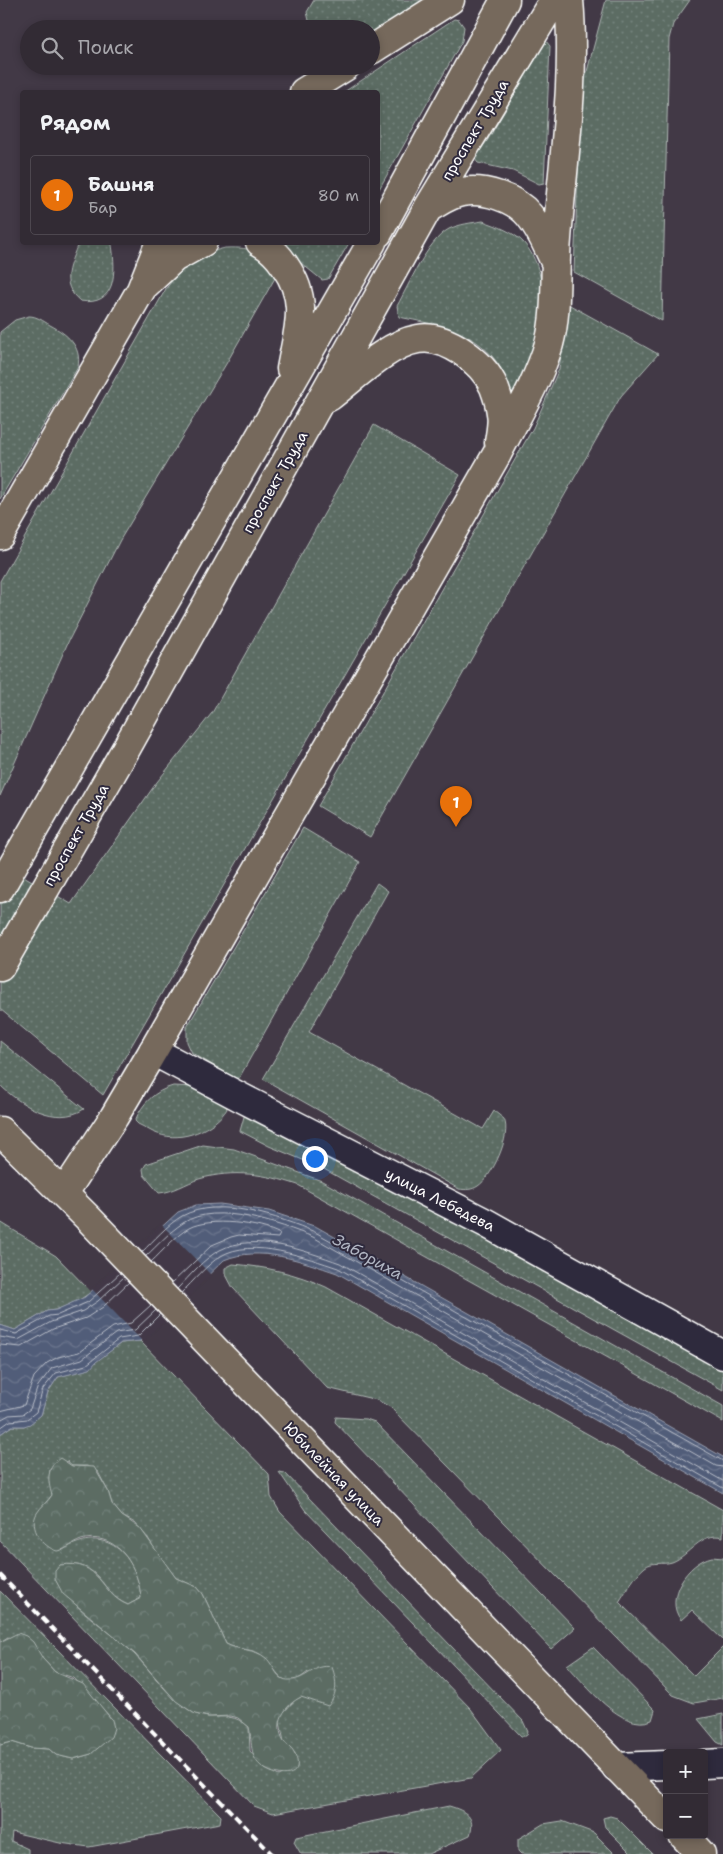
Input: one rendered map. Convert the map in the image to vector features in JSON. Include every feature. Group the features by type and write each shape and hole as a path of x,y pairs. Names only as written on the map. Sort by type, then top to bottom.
{"main road":[{"path":"380,44 450,0"},
{"path":"380,229 505,0"},
{"name":"проспект Труда","path":"0,967 320,405 428,208 554,0"},
{"path":"64,1193 114,1117 153,1051 497,454 548,345 554,318 555,263 572,38 569,0"},
{"path":"307,90 331,75"},
{"path":"428,208 450,195 464,191 477,191 502,197 528,213 540,230 555,263"},
{"path":"0,535 141,290 159,245"},
{"path":"141,290 174,258 198,245"},
{"path":"264,245 276,253 295,281 301,302 288,387"},
{"path":"6,879 370,245"},
{"path":"320,405 396,346 418,338 440,340 461,351 479,367 494,386 502,415 497,454"},
{"name":"Юбилейная улица","path":"0,1131 104,1234 663,1815"},
{"path":"687,1839 701,1854"}],"street":[{"name":"улица Лебедева","path":"153,1051 240,1098 486,1223 723,1355"},
{"path":"708,1764 723,1763"},
{"path":"616,1767 663,1766"}],"green space":[{"path":"314,0 427,0 380,34 380,20 309,20 307,12"},
{"path":"606,0 690,0 673,24 669,39 662,321 574,272 581,94"},
{"path":"454,19 459,20 464,27 462,41 380,187 380,90 347,90 370,75 380,75 380,68"},
{"path":"546,41 550,46 544,183 539,184 513,171 478,163 474,158 487,141"},
{"path":"483,221 499,227 524,243 535,259 540,278 542,297 536,338 530,358 515,393 511,392 503,373 493,357 468,337 437,325 399,317 397,306 419,264 433,243 449,229"},
{"path":"77,245 112,245 113,276 107,293 101,298 92,301 80,301 73,294 68,280 70,266"},
{"path":"278,245 348,245 328,279 322,280"},
{"path":"225,248 244,248 256,252 261,256 275,278 226,364 120,540 69,640 0,796 0,581 167,287 192,262 207,254"},
{"path":"568,304 658,354 621,396 370,837 318,806 533,428 559,369"},
{"path":"29,316 40,319 72,342 78,353 78,367 0,499 0,332 15,320"},
{"path":"374,425 460,475 103,1095 0,1009 0,862 71,904 157,782 212,713"},
{"path":"303,828 360,862 238,1080 192,1053 187,1042 187,1027"},
{"path":"377,883 388,891 309,1032 483,1129 494,1111 504,1119 506,1126 503,1145 494,1165 478,1186 467,1190 459,1189 263,1079"},
{"path":"0,1041 84,1109 62,1116 50,1115 28,1106 8,1093 0,1085"},
{"path":"173,1086 197,1087 226,1105 227,1109 214,1123 206,1128 177,1137 155,1133 135,1121 145,1103 160,1091"},
{"path":"247,1106 723,1367 723,1390 322,1168 269,1146 240,1131"},
{"path":"203,1145 234,1149 322,1181 723,1406 723,1422 298,1185 274,1178 249,1174 225,1174 199,1179 175,1189 159,1193 144,1175 143,1169 146,1164"},
{"path":"0,1222 56,1256 91,1292 78,1301 56,1310 47,1311 15,1330 0,1325"},
{"path":"233,1264 281,1271 326,1287 723,1510 723,1537 715,1536 708,1538 672,1562 648,1565 641,1570 619,1602 694,1676 723,1647 723,1698 694,1703 673,1695 390,1407 377,1400 327,1388 233,1288 225,1273 225,1268"},
{"path":"140,1341 269,1474 271,1497 280,1512 471,1709 501,1750 471,1778 273,1813 254,1806 0,1541 0,1434 12,1426 24,1426 41,1415 48,1392 58,1377 84,1370 121,1343","holes":["67,1461 71,1466 87,1466 98,1472 108,1491 112,1504 122,1516 135,1523 176,1578 197,1587 203,1594 226,1644 260,1654 285,1680 299,1679 308,1672 309,1698 301,1697 295,1700 281,1715 280,1722 284,1742 295,1753 297,1767 279,1776 265,1769 250,1751 249,1727 235,1718 207,1717 192,1712 183,1706 168,1693 126,1646 81,1609 62,1589 55,1579 60,1565 74,1565 84,1567 92,1572 118,1600 128,1605 141,1598 133,1568 126,1556 116,1547 105,1542 92,1540 78,1543 63,1550 42,1507 52,1495 49,1478 50,1469"]},
{"path":"336,1417 366,1419 375,1422 575,1628 551,1649 335,1422"},
{"path":"60,1458 72,1466 94,1467 108,1491 112,1504 122,1516 140,1528 176,1578 197,1587 203,1594 226,1644 251,1651 266,1658 279,1676 285,1680 296,1679 320,1667 332,1667 336,1687 334,1697 328,1706 301,1697 295,1700 282,1715 280,1721 281,1734 294,1752 297,1760 295,1771 286,1775 274,1773 261,1766 252,1751 249,1727 238,1718 231,1716 209,1717 195,1714 176,1701 135,1654 63,1594 55,1579 55,1571 60,1565 74,1565 84,1567 92,1572 118,1600 128,1605 141,1598 132,1565 118,1548 108,1542 97,1539 85,1539 57,1551 52,1549 38,1536 34,1525 35,1519 37,1513 52,1495 49,1474 53,1465"},
{"path":"279,1472 285,1473 523,1721 528,1732 526,1736 521,1736 305,1510"},
{"path":"712,1557 723,1558 723,1640 692,1610 681,1620 676,1611 677,1592 687,1573 703,1560"},
{"path":"0,1591 221,1816 220,1823 89,1847 60,1843 12,1832 11,1841 28,1849 28,1854 0,1854 0,1745 12,1742 31,1748 49,1749 56,1755 73,1759 91,1754 112,1719 74,1678 55,1672 43,1659 8,1637 0,1642"},
{"path":"18,1633 26,1636 33,1642 43,1659 55,1672 83,1684 112,1720 114,1728 111,1737 91,1754 73,1759 56,1755 49,1749 31,1748 12,1742 0,1745 0,1642"},
{"path":"593,1647 655,1710 652,1720 640,1722 629,1720 617,1713 605,1705 567,1665"},
{"path":"723,1714 723,1745 717,1742 698,1719"},
{"path":"449,1806 460,1810 468,1816 472,1824 470,1835 428,1854 301,1854 294,1842 296,1837"},
{"path":"610,1816 617,1818 653,1854 632,1854 605,1827 603,1818"},
{"path":"562,1821 594,1833 615,1854 521,1854 518,1851 518,1839 543,1824"}],"water":[{"name":"Забориха","path":"220,1204 269,1211 317,1227 723,1457 723,1493 337,1273 310,1264 266,1254 237,1256 224,1260 140,1341 121,1343 96,1362 90,1369 58,1377 48,1392 41,1415 30,1424 12,1426 0,1434 0,1325 15,1330 47,1311 56,1310 85,1297 178,1212 196,1205"}],"pier":[{"path":"161,1224 211,1275 143,1342 92,1289"}],"railway":[{"path":"0,1575 272,1854"}],"place":[{"name":"Башня","path":"456,827"}]}
